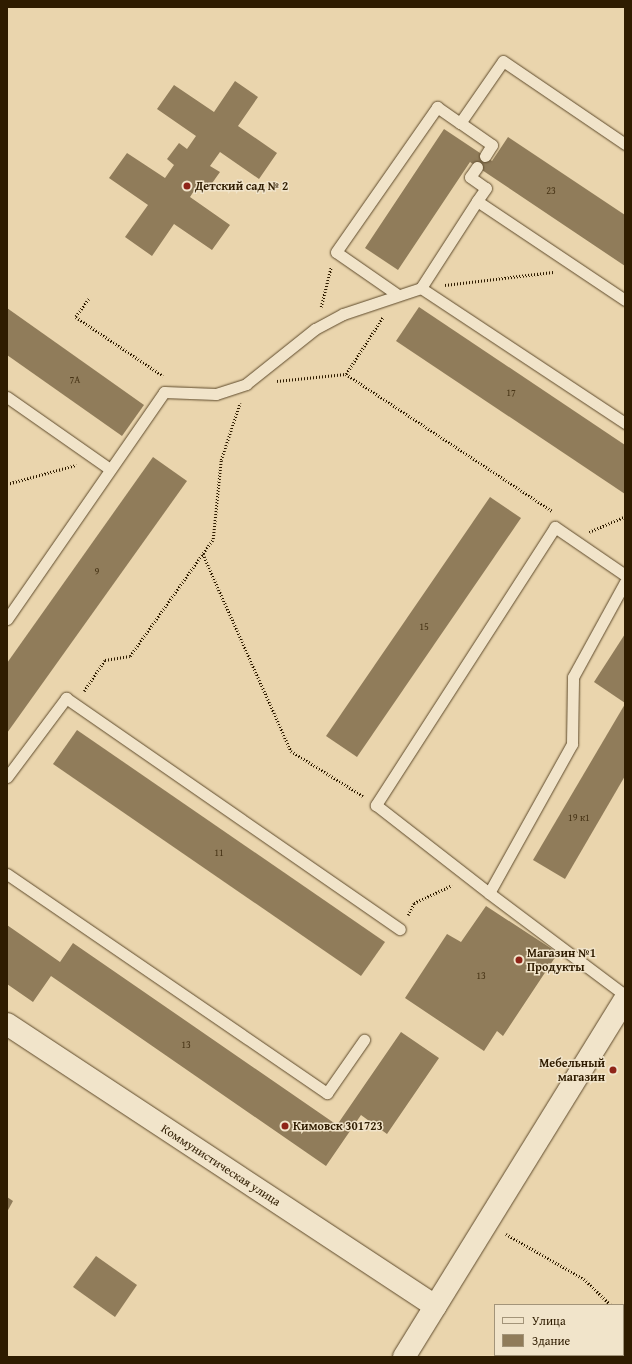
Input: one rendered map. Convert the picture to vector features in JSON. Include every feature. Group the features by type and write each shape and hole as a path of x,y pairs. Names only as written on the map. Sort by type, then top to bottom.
{"street":[{"path":"404,1357 625,999"},
{"name":"Коммунистическая улица","path":"7,1024 435,1306"}],"lane":[{"path":"460,123 503,61 625,144"},
{"path":"398,296 336,252 437,107 492,145 485,156"},
{"path":"7,619 164,392 216,394 246,384 315,329 343,314 421,288 486,188 470,177 477,167"},
{"path":"477,202 625,300"},
{"path":"421,288 625,423"},
{"path":"7,397 110,469"},
{"path":"625,575 555,527 376,804 489,893 625,994"},
{"path":"489,893 572,744 573,677 625,582"},
{"path":"7,776 66,698 400,929"},
{"path":"7,874 327,1094 364,1040"}],"path":[{"path":"315,329 336,252"},
{"path":"421,288 578,269"},
{"path":"346,374 398,296"},
{"path":"89,299 76,317 188,393"},
{"path":"75,704 105,660 130,656 213,539 221,460 246,384 346,374 552,509 555,527"},
{"path":"7,484 96,459"},
{"path":"572,538 625,517"},
{"path":"202,554 291,751 376,804"},
{"path":"400,929 414,904 469,877"},
{"path":"486,1222 584,1279 610,1304"}],"building":[{"path":"235,81 258,97 238,126 277,153 259,179 220,152 210,166 220,172 210,186 201,180 190,197 230,225 212,250 174,224 152,256 125,237 148,205 109,178 127,153 165,178 174,165 167,159 179,143 187,149 196,136 157,109 174,85 214,112"},
{"path":"444,129 492,161 508,137 625,215 625,266 470,162 398,270 365,248"},
{"path":"419,307 625,445 625,494 396,341"},
{"path":"7,308 144,405 122,436 7,355"},
{"path":"153,457 187,481 7,733 7,663"},
{"path":"490,497 521,518 357,757 326,736"},
{"path":"625,634 625,703 594,682"},
{"path":"625,704 625,776 565,879 533,860"},
{"path":"77,730 385,942 361,976 53,764"},
{"path":"486,906 558,953 503,1036 497,1031 484,1051 405,998 447,934 461,942"},
{"path":"7,925 60,962 73,943 337,1125 401,1032 439,1058 387,1134 361,1115 326,1166 51,976 33,1002 7,984"},
{"path":"7,1197 13,1201 7,1212"},
{"path":"96,1256 137,1285 115,1317 73,1287"}],"place":[{"name":"Детский сад № 2","path":"187,186"},
{"name":"Магазин №1 Продукты","path":"519,960"},
{"name":"Мебельный магазин","path":"613,1070"},
{"name":"Кимовск 301723","path":"285,1126"}]}
